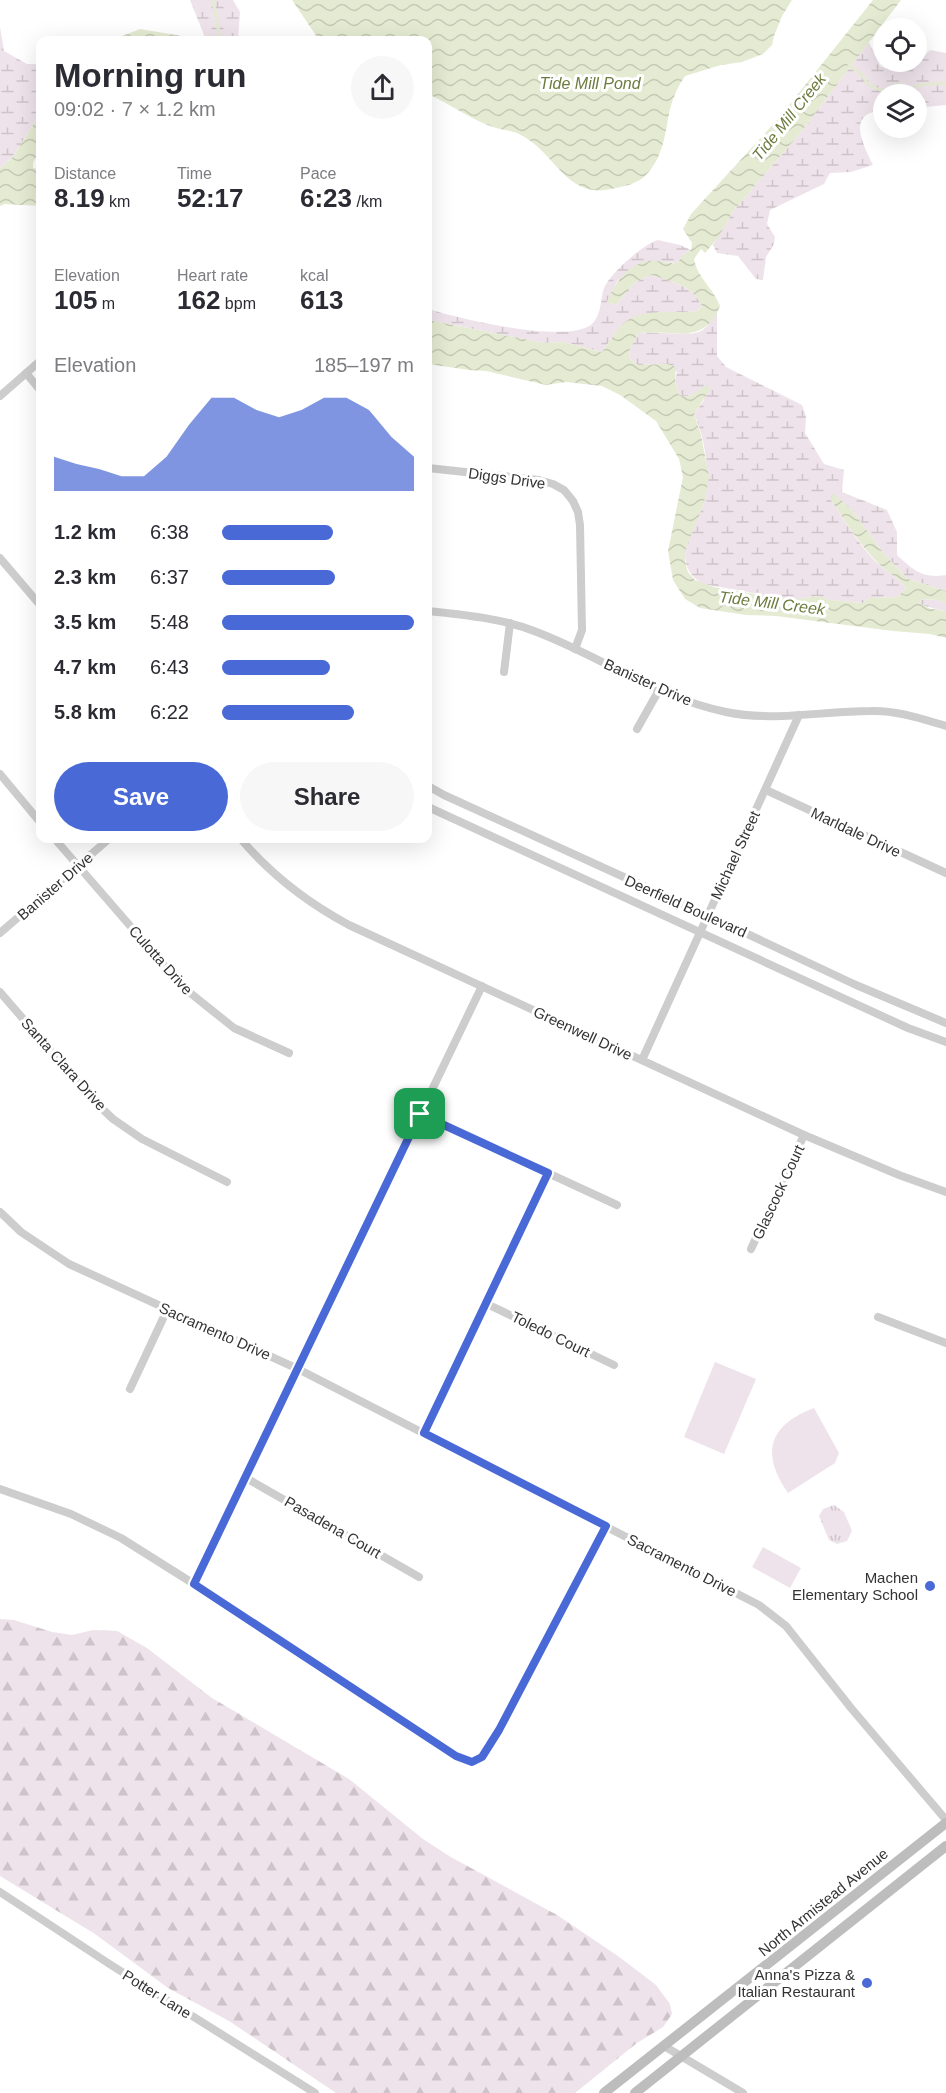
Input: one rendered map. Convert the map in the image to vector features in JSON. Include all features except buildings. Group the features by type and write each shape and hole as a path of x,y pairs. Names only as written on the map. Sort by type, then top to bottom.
{"main road":[{"name":"North Armistead Avenue","path":"604,2093 946,1821"},
{"path":"635,2093 946,1846"}],"street":[{"path":"0,396 36,364"},
{"path":"26,373 36,385"},
{"name":"Diggs Drive","path":"432,468 539,480 564,490 573,501 580,525 582,630 575,649"},
{"path":"0,558 36,600"},
{"name":"Banister Drive","path":"432,612 510,623 535,631 682,700 726,712 755,717 873,711 918,718 946,726"},
{"path":"504,672 510,623"},
{"path":"637,729 659,690"},
{"name":"Michael Street","path":"642,1060 799,715"},
{"path":"0,774 36,817"},
{"name":"Deerfield Boulevard","path":"432,788 856,985 946,1023"},
{"name":"Marldale Drive","path":"766,790 946,873"},
{"name":"Deerfield Boulevard","path":"432,809 908,1028 946,1042"},
{"name":"Culotta Drive","path":"58,843 184,988 234,1028 289,1053"},
{"name":"Banister Drive","path":"0,933 104,843"},
{"name":"Greenwell Drive","path":"245,843 277,877 323,911 349,925 804,1135 946,1192"},
{"path":"194,1584 482,986"},
{"name":"Santa Clara Drive","path":"0,992 93,1100 113,1119 142,1139 227,1182"},
{"path":"420,1114 617,1205"},
{"name":"Glascock Court","path":"751,1248 804,1135"},
{"path":"424,1433 548,1173"},
{"name":"Sacramento Drive","path":"0,1212 21,1232 69,1264 298,1369 759,1605 786,1626 946,1821"},
{"name":"Toledo Court","path":"487,1304 615,1365"},
{"path":"130,1389 167,1310"},
{"path":"878,1317 946,1343"},
{"name":"Pasadena Court","path":"246,1478 420,1577"},
{"path":"0,1489 53,1507 98,1526 194,1584 456,1756 472,1762 482,1757 499,1730 606,1526"},
{"name":"Potter Lane","path":"0,1892 111,1965 315,2093"},
{"path":"664,2046 743,2093"}],"green space":[{"path":"190,0 233,0 240,12 238,36 204,36"},
{"path":"0,27 4,51 27,64 36,64 36,120 12,158 0,168"},
{"path":"869,42 873,51 873,72 927,72 927,53 930,50 946,53 946,105 927,107 927,84 873,84 873,112 868,114 860,125 863,141 873,165 851,172 830,173 824,184 770,210 767,224 775,237 774,244 766,257 763,280 756,279 738,256 717,253 713,245 733,211 801,132"},
{"path":"658,240 691,250 684,254 677,263 651,261 618,280 607,302 616,305 635,282 651,275 687,289 693,293 702,306 697,311 650,314 633,318 619,329 602,352 563,342 544,343 432,321 432,310 514,328 562,332 581,329 596,319 604,288 613,275 636,253"},
{"path":"717,312 717,356 726,367 802,405 806,416 805,433 824,464 844,470 842,492 887,510 897,532 897,555 919,572 931,576 946,575 946,591 908,579 884,554 852,510 831,500 870,556 906,588 897,597 869,598 863,603 830,600 818,596 792,600 703,584 694,578 686,563 685,554 689,537 703,506 706,491 706,457 694,414 704,400 703,387 692,395 679,395 675,380 677,372 667,364 638,365 630,359 629,351 638,333 696,333 706,327"},
{"path":"922,599 946,603 946,612 919,603"},
{"path":"715,1362 756,1379 724,1454 684,1437"},
{"path":"814,1408 839,1453 835,1463 788,1493 774,1465 772,1453 774,1442 787,1423"},
{"path":"834,1505 844,1512 852,1531 847,1541 837,1544 829,1540 819,1516 823,1509"},
{"path":"763,1547 801,1568 790,1588 752,1567"},
{"path":"0,1619 14,1620 52,1632 72,1635 93,1630 117,1631 147,1648 212,1698 349,1779 423,1839 449,1856 557,1915 618,1956 656,1985 670,2004 672,2014 663,2027 637,2043 575,2093 336,2093 229,2021 168,1988 95,1934 0,1876"}],"water":[{"name":"Tide Mill Pond","path":"292,0 792,0 782,16 772,45 763,54 742,62 721,65 685,76 670,109 660,153 645,176 628,185 599,190 585,188 573,182 532,142 519,134 485,124 432,96 432,36 316,36"},
{"name":"Tide Mill Creek","path":"873,0 901,0 887,18 873,18 873,37 801,132 733,211 718,238 705,253 701,249 694,259 698,271 720,306 713,319 696,332 638,333 629,351 630,359 638,365 667,364 676,367 675,380 679,395 692,395 709,385 709,391 694,414 701,435 709,477 704,503 686,548 685,561 688,572 695,580 714,587 791,600 818,596 830,600 863,603 869,598 897,597 906,588 870,555 858,540 831,500 833,493 852,510 884,554 908,579 946,591 946,603 922,599 919,603 931,609 946,612 946,638 930,634 700,608 685,599 673,580 668,551 683,477 679,459 656,421 620,395 602,386 566,382 546,385 486,371 432,365 432,321 544,343 563,342 602,352 620,327 636,316 697,311 702,306 693,293 673,282 651,275 635,282 616,305 607,302 618,281 634,266 649,261 677,263 684,254 691,250 692,243 683,229 691,214 778,119"},
{"path":"140,29 182,36 122,36"},
{"path":"36,120 36,157 33,168 36,169 36,206 5,204 0,206 0,168 12,158"}],"waterway":[{"path":"213,0 219,36"},
{"path":"849,65 860,73 869,85 887,93 895,84 903,86 906,93 919,85 946,83"}],"place":[{"name":"Machen Elementary School","path":"930,1586"},
{"name":"Anna's Pizza & Italian Restaurant","path":"867,1983"}],"route":[{"path":"420,1114 548,1173 424,1433 606,1526 499,1730 482,1757 472,1762 456,1756 194,1584 420,1114"}]}
